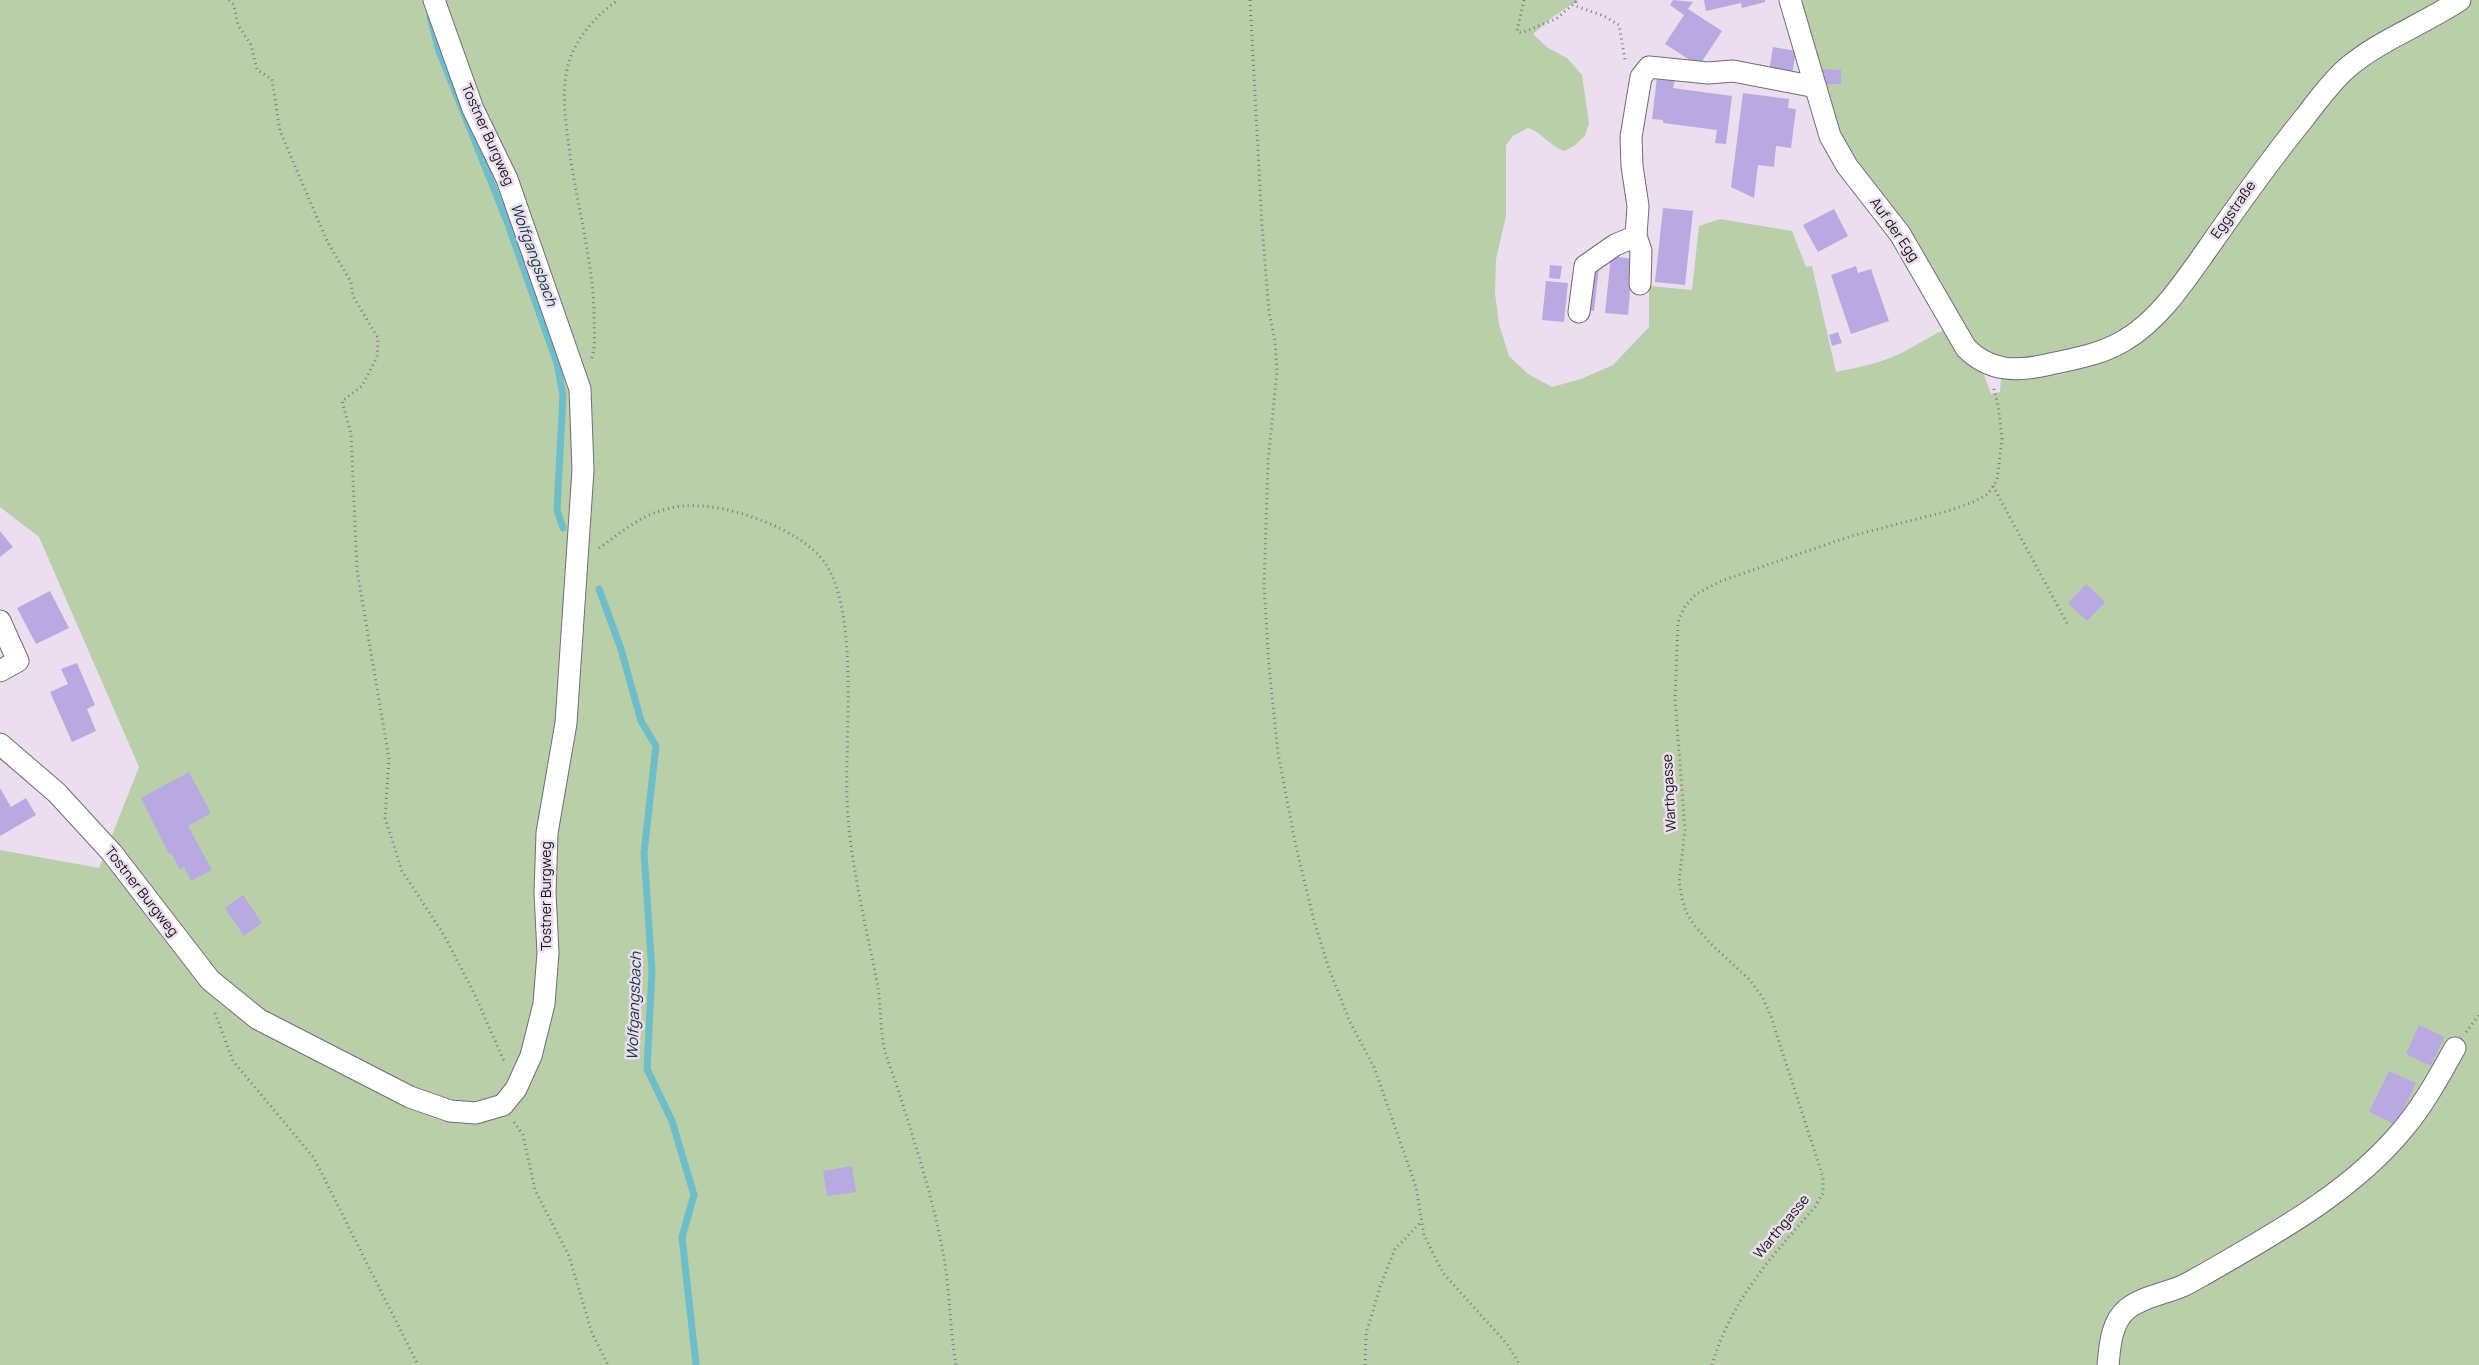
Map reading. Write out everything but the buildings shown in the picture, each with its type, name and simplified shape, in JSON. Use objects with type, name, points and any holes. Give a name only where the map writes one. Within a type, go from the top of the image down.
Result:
[{"type":"street","name":"Tostner Burgweg","points":[[0,744],[57,793],[112,853],[210,980],[258,1019],[410,1096],[450,1111],[476,1113],[510,1097],[530,1056],[544,1004],[548,953],[545,893],[547,834],[566,723],[583,470],[580,389],[507,179],[473,109],[434,0]]},
{"type":"street","name":"Auf der Egg","points":[[1790,0],[1830,136],[1839,154],[1900,234],[1966,348],[1977,359],[1987,364]]},
{"type":"street","name":"Eggstraße","points":[[1987,364],[1998,368],[2018,368],[2040,366],[2087,356],[2110,348],[2138,331],[2176,290],[2265,165],[2347,68],[2369,52],[2460,0]]},
{"type":"street","points":[[1640,284],[1641,251],[1636,236],[1638,206],[1632,166],[1631,137],[1641,77],[1646,63],[1708,73],[1733,71],[1816,87]]},
{"type":"street","points":[[1579,312],[1584,266],[1615,245],[1636,236]]},
{"type":"street","points":[[0,621],[18,661],[0,671]]},
{"type":"street","points":[[2108,1365],[2113,1332],[2118,1320],[2127,1310],[2141,1301],[2182,1286],[2226,1262],[2323,1200],[2356,1175],[2404,1129],[2429,1095],[2455,1048]]},
{"type":"path","points":[[229,0],[234,4],[238,25],[251,45],[257,70],[272,79],[280,131],[327,241],[351,282],[353,296],[378,338],[377,357],[362,386],[342,401],[351,434],[357,570],[389,759],[384,818],[402,871],[444,935],[474,993],[523,1135],[535,1190],[569,1256],[592,1333],[608,1365]]},
{"type":"path","points":[[580,389],[590,368],[595,347],[593,290],[570,160],[563,95],[568,66],[586,29],[604,9],[618,0]]},
{"type":"path","points":[[1250,0],[1262,226],[1269,312],[1275,342],[1277,371],[1268,462],[1264,585],[1268,667],[1278,753],[1295,842],[1314,921],[1350,1022],[1374,1067],[1386,1097],[1416,1187],[1424,1235],[1443,1273],[1507,1344],[1520,1365]]},
{"type":"path","points":[[1524,0],[1517,31],[1521,33],[1556,19],[1576,1]]},
{"type":"path","points":[[1576,1],[1576,6],[1604,16],[1619,25],[1625,60],[1634,56],[1646,63]]},
{"type":"path","points":[[1987,364],[1998,405],[2002,439],[1997,480],[1993,486],[2069,627]]},
{"type":"path","name":"Warthgasse","points":[[1712,1365],[1728,1324],[1745,1291],[1815,1207],[1823,1193],[1823,1177],[1771,1017],[1763,998],[1750,980],[1701,934],[1686,912],[1682,898],[1680,882],[1685,830],[1675,699],[1678,622],[1685,606],[1696,594],[1721,581],[1850,536],[1973,502],[1988,494],[1993,486]]},
{"type":"path","points":[[577,560],[635,522],[654,513],[684,506],[706,506],[778,527],[810,548],[820,558],[836,584],[846,646],[847,811],[851,860],[878,990],[885,1049],[927,1187],[944,1258],[950,1331],[956,1365]]},
{"type":"path","points":[[210,980],[212,1004],[233,1061],[314,1158],[418,1365]]},
{"type":"path","points":[[1365,1365],[1366,1334],[1380,1287],[1395,1248],[1422,1221]]},
{"type":"green space","points":[[0,0],[1578,0],[1554,16],[1533,34],[1548,48],[1567,58],[1582,75],[1589,123],[1585,136],[1574,146],[1564,151],[1528,128],[1513,136],[1506,145],[1506,216],[1496,259],[1495,293],[1499,324],[1509,356],[1528,374],[1552,387],[1581,379],[1613,365],[1649,327],[1649,286],[1692,290],[1699,226],[1720,219],[1792,231],[1806,267],[1812,266],[1836,372],[1873,364],[1890,358],[1949,328],[1984,375],[1991,394],[2000,392],[2001,379],[2007,374],[2112,353],[2225,233],[2350,76],[2469,0],[2479,0],[2479,1365],[0,1365],[0,850],[99,868],[139,767],[39,537],[0,507]]},
{"type":"green space","points":[[1796,0],[2451,0],[2398,31],[2356,48],[2341,61],[2188,268],[2123,336],[2019,362],[1981,353],[1844,150]]},
{"type":"waterway","name":"Wolfgangsbach","points":[[430,17],[439,51],[508,224],[557,363],[563,395],[557,510],[563,528]]},
{"type":"waterway","name":"Wolfgangsbach","points":[[599,589],[621,649],[641,721],[656,746],[644,853],[652,971],[647,1069],[672,1121],[694,1195],[682,1237],[696,1365]]}]
